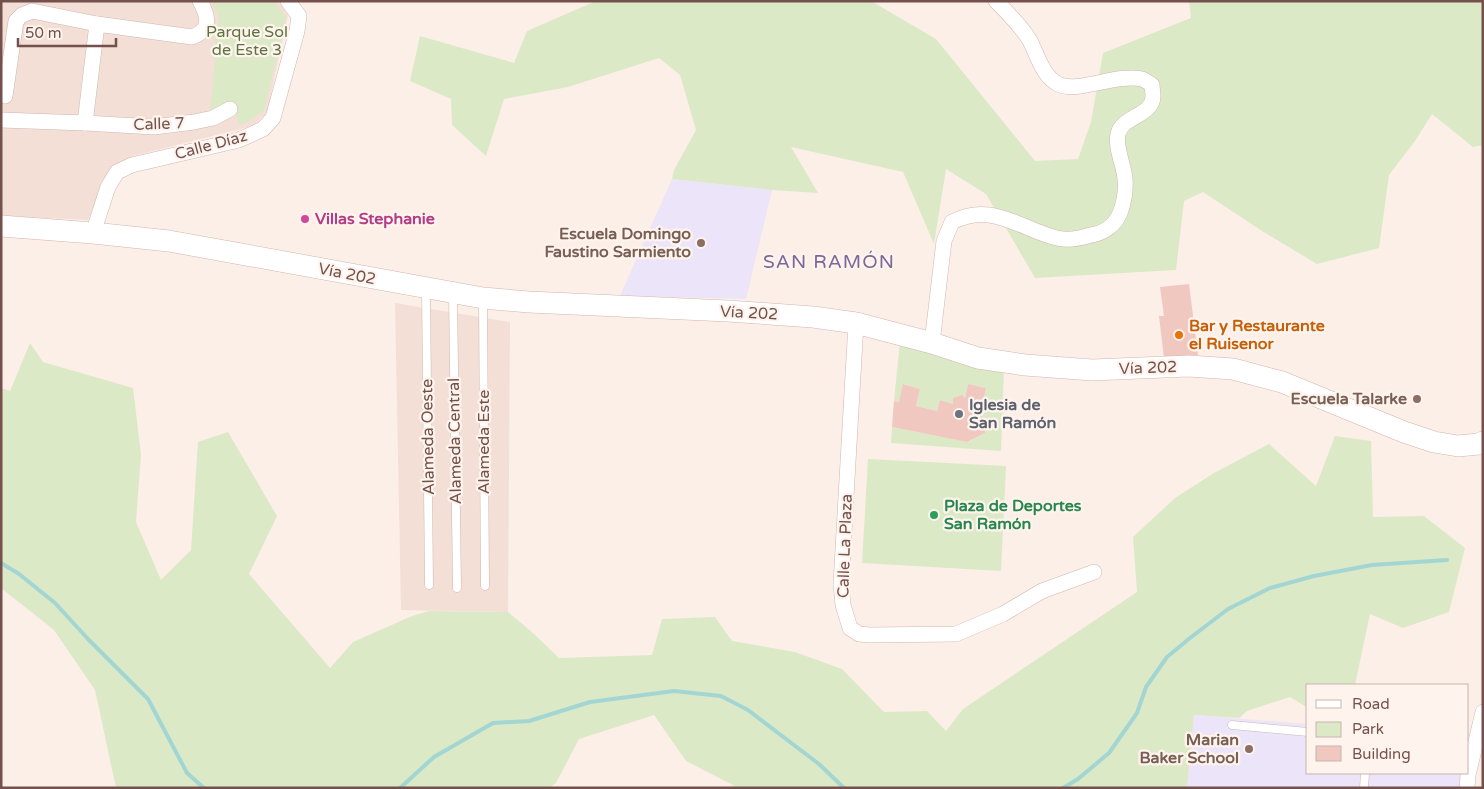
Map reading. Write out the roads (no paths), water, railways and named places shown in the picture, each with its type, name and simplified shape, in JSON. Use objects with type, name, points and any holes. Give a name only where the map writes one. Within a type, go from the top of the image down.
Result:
[{"type":"main road","name":"Vía 202","points":[[1,226],[169,241],[484,298],[803,316],[856,323],[932,343],[978,358],[1025,365],[1092,370],[1189,366],[1233,370],[1282,382],[1404,432],[1434,442],[1458,446],[1483,442]]},
{"type":"street","points":[[5,96],[16,21],[22,15],[32,11],[97,24],[192,38],[201,34],[206,28],[207,19],[200,1]]},
{"type":"street","name":"Calle Díaz","points":[[93,233],[108,187],[118,172],[132,165],[239,140],[263,130],[273,118],[297,31],[299,16],[288,1]]},
{"type":"street","points":[[932,343],[944,240],[952,222],[966,215],[989,214],[1058,239],[1076,239],[1099,234],[1106,230],[1113,225],[1120,213],[1124,198],[1126,180],[1118,147],[1118,133],[1126,122],[1150,106],[1153,98],[1152,85],[1142,79],[1126,78],[1075,87],[1059,85],[1049,78],[1029,40],[1016,21],[996,1]]},
{"type":"street","points":[[85,123],[97,24]]},
{"type":"street","name":"Calle 7","points":[[1,120],[154,127],[213,118],[230,109]]},
{"type":"street","name":"Calle La Plaza","points":[[856,323],[840,584],[843,605],[850,628],[859,634],[870,635],[956,634],[1003,614],[1042,591],[1094,572]]},
{"type":"street","points":[[1469,765],[1471,745],[1483,712]]},
{"type":"street","points":[[1467,788],[1468,774]]},
{"type":"lane","name":"Alameda Oeste","points":[[426,289],[429,585]]},
{"type":"lane","name":"Alameda Central","points":[[454,293],[457,588]]},
{"type":"lane","name":"Alameda Este","points":[[484,298],[485,586]]},
{"type":"lane","points":[[1232,725],[1306,732]]},
{"type":"lane","points":[[1364,788],[1365,774]]},
{"type":"waterway","points":[[1063,788],[1078,779],[1109,753],[1137,713],[1146,687],[1167,657],[1228,609],[1270,588],[1314,576],[1372,565],[1447,560]]},
{"type":"waterway","points":[[1,563],[19,574],[55,603],[148,699],[187,773],[204,788]]},
{"type":"waterway","points":[[400,788],[434,757],[493,723],[529,721],[590,702],[674,691],[721,696],[748,710],[819,764],[844,788]]},
{"type":"place","name":"Villas Stephanie","points":[[305,219]]},
{"type":"place","name":"Escuela Domingo Faustino Sarmiento","points":[[701,243]]},
{"type":"place","name":"Bar y Restaurante el Ruisenor","points":[[1179,335]]},
{"type":"place","name":"Escuela Talarke","points":[[1417,399]]},
{"type":"place","name":"Iglesia de San Ramón","points":[[959,414]]},
{"type":"place","name":"Plaza de Deportes San Ramón","points":[[934,515]]},
{"type":"place","name":"Marian Baker School","points":[[1249,749]]},
{"type":"district","name":"SAN RAMÓN","points":[[829,262]]},
{"type":"park label","name":"Parque Sol de Este 3","points":[[247,41]]}]
